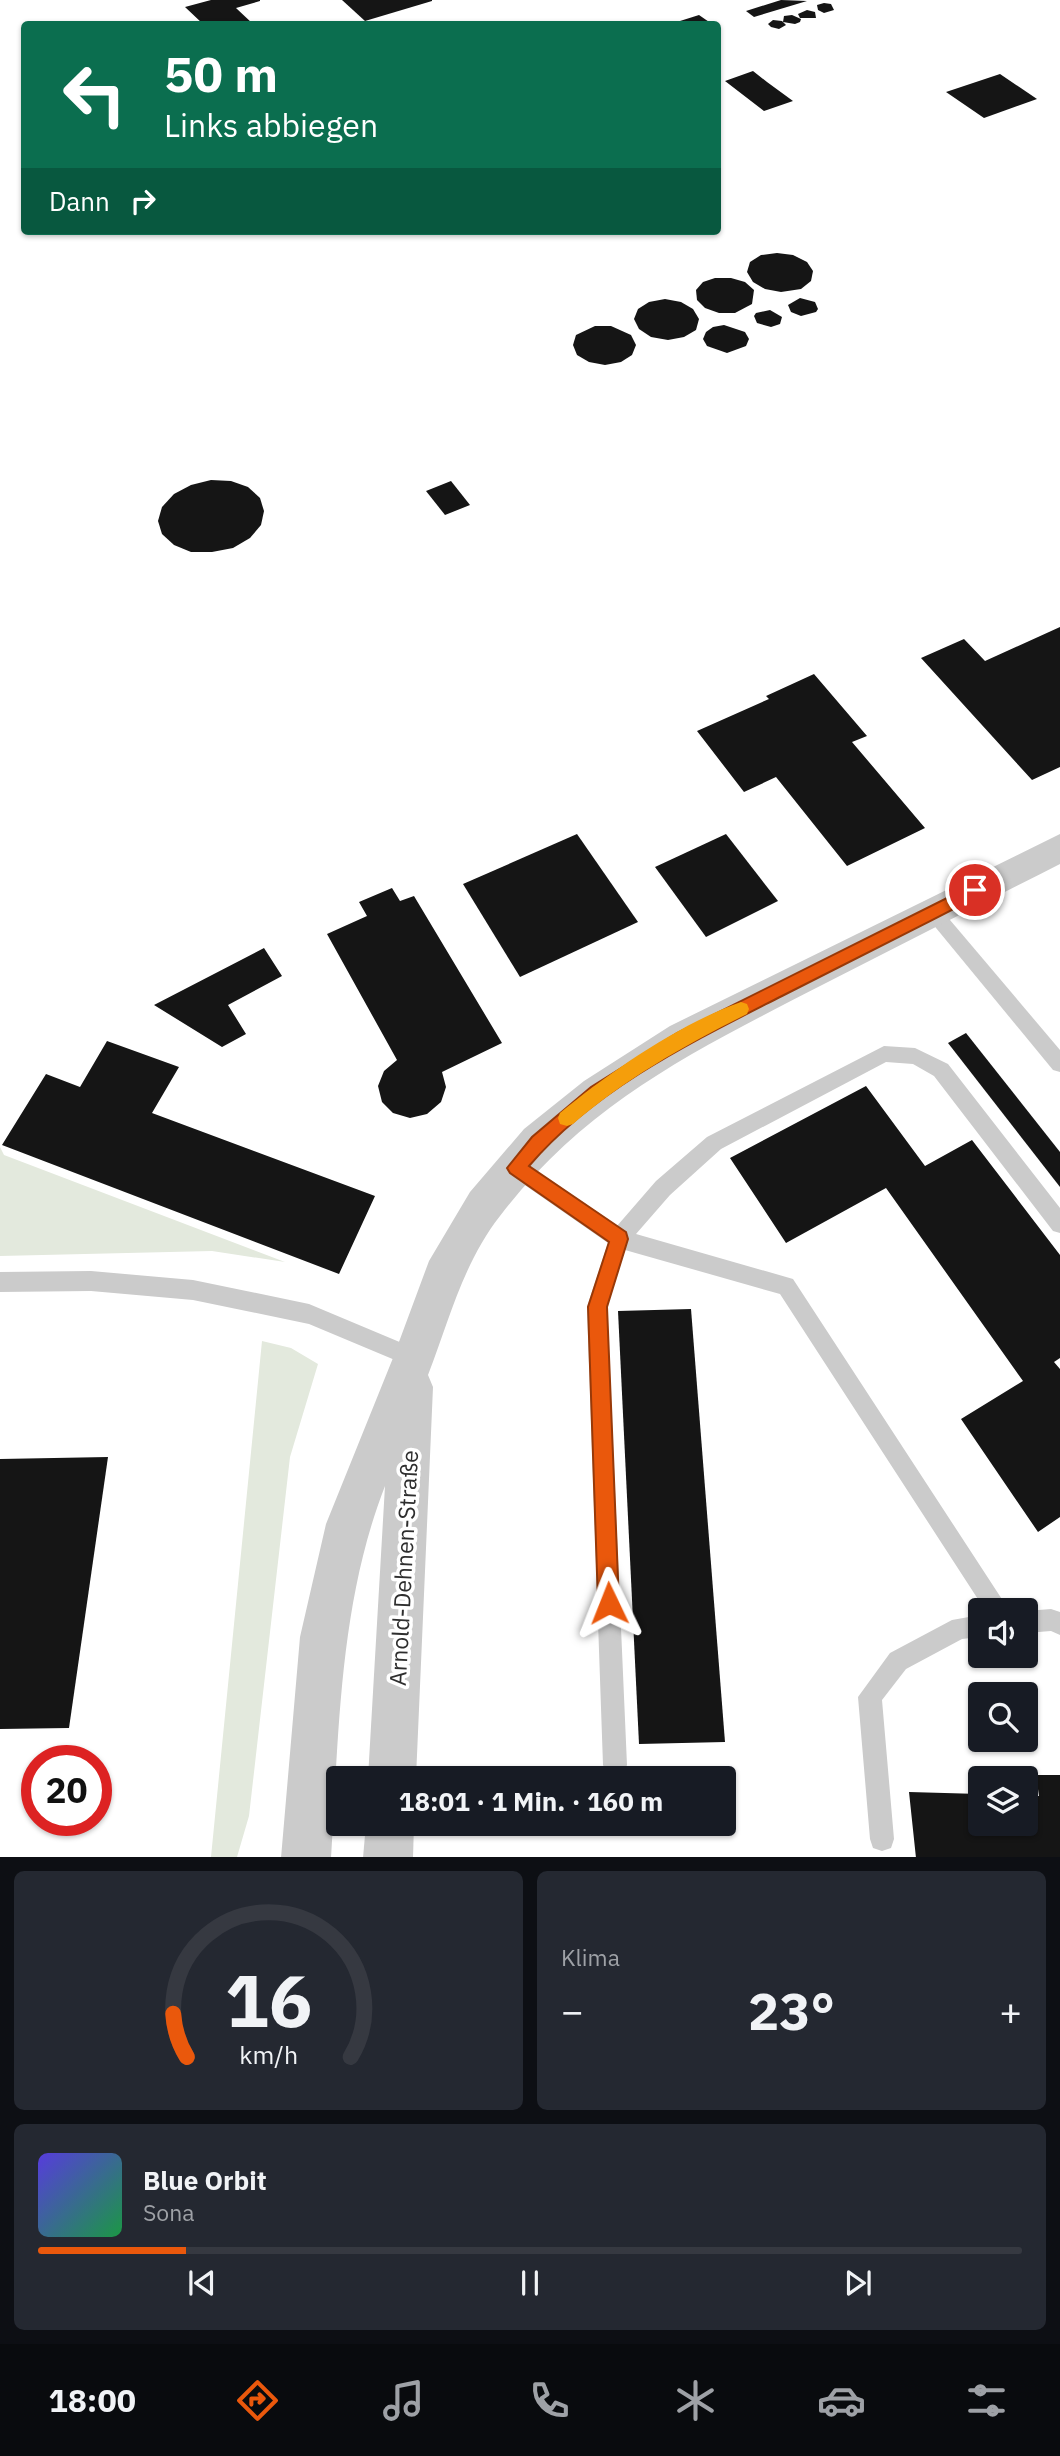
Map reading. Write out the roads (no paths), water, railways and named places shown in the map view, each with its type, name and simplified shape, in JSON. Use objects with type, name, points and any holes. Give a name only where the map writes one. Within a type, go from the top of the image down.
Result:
[{"type":"street","name":"Arnold-Dehnen-Straße","points":[[306,1857],[323,1637],[348,1524],[414,1358],[443,1275],[484,1205],[538,1142],[597,1093],[683,1038],[1060,848]]},
{"type":"street","name":"Arnold-Dehnen-Straße","points":[[393,1766],[414,1358]]},
{"type":"street","points":[[388,1857],[389,1836]]},
{"type":"lane","points":[[933,912],[1060,1064]]},
{"type":"lane","points":[[615,1765],[597,1307],[619,1239],[663,1188],[715,1143],[884,1054],[915,1056],[941,1070],[1060,1224]]},
{"type":"lane","points":[[516,1168],[619,1239],[786,1286],[990,1598]]},
{"type":"lane","points":[[0,1282],[91,1281],[193,1290],[309,1314],[414,1358]]},
{"type":"lane","points":[[1038,1621],[1051,1620],[1060,1624]]},
{"type":"lane","points":[[882,1839],[870,1697],[898,1661],[960,1628],[968,1627]]}]
